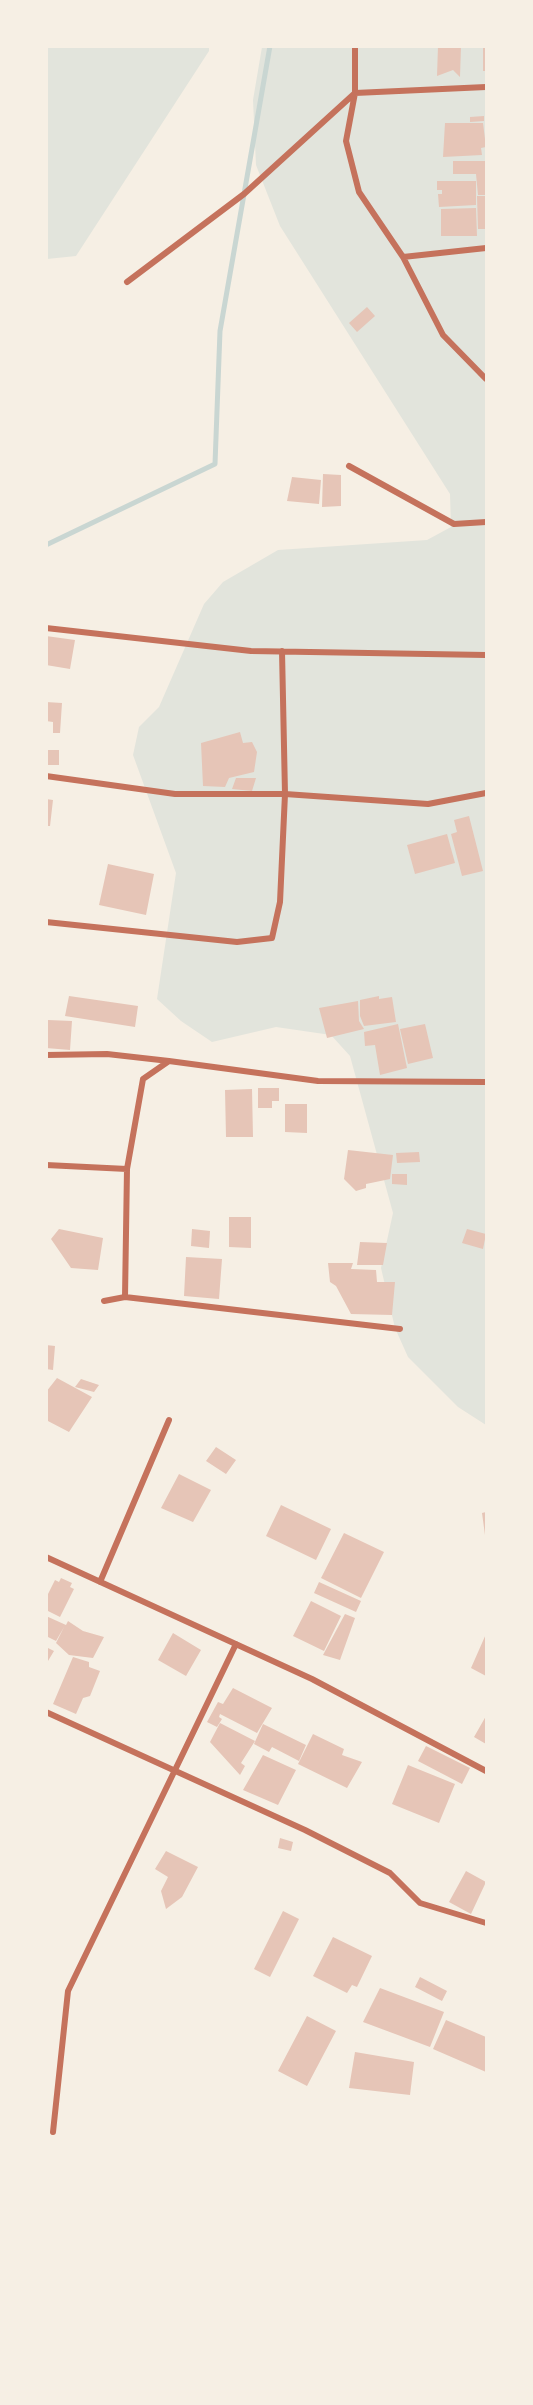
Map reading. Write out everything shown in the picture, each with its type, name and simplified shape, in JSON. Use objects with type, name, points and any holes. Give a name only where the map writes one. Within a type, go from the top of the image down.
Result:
[{"type":"street","points":[[355,46],[355,93],[346,141],[359,192],[403,257],[443,335],[486,379]]},
{"type":"street","points":[[127,282],[244,194],[355,93],[486,87]]},
{"type":"street","points":[[403,257],[486,248]]},
{"type":"street","points":[[350,466],[454,524],[486,522]]},
{"type":"street","points":[[46,628],[251,651],[486,655]]},
{"type":"street","points":[[46,922],[237,942],[272,938],[280,902],[285,794],[282,651]]},
{"type":"street","points":[[46,776],[175,794],[285,794],[428,804],[486,793]]},
{"type":"street","points":[[46,1055],[107,1054],[318,1081],[486,1082]]},
{"type":"street","points":[[125,1297],[127,1169],[143,1078],[169,1061]]},
{"type":"street","points":[[46,1165],[127,1169]]},
{"type":"street","points":[[104,1301],[125,1297],[400,1329]]},
{"type":"street","points":[[100,1582],[169,1420]]},
{"type":"street","points":[[46,1557],[312,1679],[486,1771]]},
{"type":"street","points":[[53,2132],[68,1991],[236,1644]]},
{"type":"street","points":[[46,1712],[175,1770],[390,1873],[420,1903],[486,1923]]},
{"type":"shaded area","points":[[47,47],[209,47],[209,51],[76,256],[47,259]]},
{"type":"shaded area","points":[[262,47],[486,47],[486,1425],[458,1407],[408,1357],[395,1328],[381,1268],[393,1213],[350,1056],[331,1035],[276,1027],[212,1042],[181,1021],[157,999],[176,873],[133,755],[139,727],[159,707],[204,604],[223,582],[278,550],[427,540],[451,527],[450,494],[280,226],[256,165],[253,100]]},
{"type":"building","points":[[438,46],[461,46],[460,77],[453,70],[437,76]]},
{"type":"building","points":[[483,46],[486,46],[486,71],[483,71]]},
{"type":"building","points":[[484,116],[484,121],[470,122],[470,117]]},
{"type":"building","points":[[445,123],[483,123],[486,147],[481,148],[482,155],[443,157]]},
{"type":"building","points":[[453,161],[486,161],[486,195],[478,195],[476,174],[453,174]]},
{"type":"building","points":[[437,181],[476,181],[476,205],[439,207],[438,194],[442,194],[442,190],[437,190]]},
{"type":"building","points":[[477,196],[486,196],[486,229],[478,229]]},
{"type":"building","points":[[476,208],[477,236],[441,236],[441,209]]},
{"type":"building","points":[[367,307],[375,316],[357,332],[349,323]]},
{"type":"building","points":[[323,474],[341,475],[341,506],[322,507]]},
{"type":"building","points":[[292,477],[321,480],[319,504],[287,501]]},
{"type":"building","points":[[46,636],[75,640],[70,669],[46,665]]},
{"type":"building","points":[[46,702],[62,703],[60,733],[53,733],[53,722],[46,721]]},
{"type":"building","points":[[240,732],[243,743],[252,742],[257,752],[254,772],[229,778],[225,787],[203,786],[201,743]]},
{"type":"building","points":[[46,750],[59,750],[59,765],[46,765]]},
{"type":"building","points":[[236,778],[256,778],[252,791],[232,789]]},
{"type":"building","points":[[46,799],[53,800],[50,826],[46,826]]},
{"type":"building","points":[[469,816],[483,871],[462,876],[451,834],[457,832],[454,820]]},
{"type":"building","points":[[447,834],[455,863],[415,874],[407,845]]},
{"type":"building","points":[[108,864],[154,874],[146,915],[99,905]]},
{"type":"building","points":[[69,996],[138,1006],[135,1027],[65,1016]]},
{"type":"building","points":[[379,996],[379,999],[392,997],[396,1022],[364,1026],[360,1016],[360,1000]]},
{"type":"building","points":[[358,1001],[359,1021],[364,1029],[327,1038],[319,1008]]},
{"type":"building","points":[[48,1020],[72,1021],[70,1050],[46,1048]]},
{"type":"building","points":[[398,1024],[407,1068],[380,1075],[375,1045],[365,1046],[364,1032]]},
{"type":"building","points":[[425,1024],[433,1058],[408,1064],[400,1029]]},
{"type":"building","points":[[258,1088],[279,1088],[279,1101],[272,1101],[272,1108],[258,1108]]},
{"type":"building","points":[[252,1089],[253,1137],[226,1137],[225,1090]]},
{"type":"building","points":[[285,1104],[307,1104],[307,1133],[285,1132]]},
{"type":"building","points":[[348,1150],[393,1155],[390,1179],[366,1184],[366,1188],[356,1191],[344,1179]]},
{"type":"building","points":[[419,1152],[420,1162],[397,1163],[396,1153]]},
{"type":"building","points":[[392,1174],[407,1174],[407,1185],[392,1184]]},
{"type":"building","points":[[229,1217],[251,1217],[251,1248],[229,1247]]},
{"type":"building","points":[[59,1229],[103,1238],[98,1270],[71,1268],[51,1239]]},
{"type":"building","points":[[192,1229],[210,1231],[209,1248],[191,1246]]},
{"type":"building","points":[[467,1229],[486,1234],[483,1249],[462,1243]]},
{"type":"building","points":[[360,1242],[387,1243],[383,1265],[357,1265]]},
{"type":"building","points":[[186,1257],[222,1259],[219,1299],[184,1296]]},
{"type":"building","points":[[328,1263],[353,1263],[351,1269],[376,1270],[377,1282],[395,1282],[392,1315],[351,1314],[336,1286],[330,1282]]},
{"type":"building","points":[[46,1345],[55,1346],[53,1370],[46,1369]]},
{"type":"building","points":[[57,1378],[92,1397],[69,1432],[46,1420],[46,1392]]},
{"type":"building","points":[[81,1379],[99,1385],[94,1392],[75,1387]]},
{"type":"building","points":[[216,1447],[236,1460],[226,1474],[206,1461]]},
{"type":"building","points":[[179,1474],[211,1490],[193,1522],[161,1508]]},
{"type":"building","points":[[281,1505],[331,1529],[316,1560],[266,1536]]},
{"type":"building","points":[[486,1512],[486,1535],[485,1535],[482,1513]]},
{"type":"building","points":[[344,1533],[384,1552],[361,1598],[321,1578]]},
{"type":"building","points":[[61,1578],[72,1583],[70,1587],[74,1589],[60,1617],[46,1610],[46,1598],[55,1580],[59,1582]]},
{"type":"building","points":[[319,1582],[361,1601],[356,1612],[314,1593]]},
{"type":"building","points":[[311,1601],[341,1616],[324,1651],[293,1636]]},
{"type":"building","points":[[345,1614],[355,1618],[340,1660],[323,1655]]},
{"type":"building","points":[[46,1616],[66,1625],[68,1621],[83,1631],[104,1637],[93,1658],[69,1655],[56,1643],[64,1627],[56,1641],[46,1636]]},
{"type":"building","points":[[173,1633],[201,1650],[186,1676],[158,1660]]},
{"type":"building","points":[[486,1634],[486,1676],[471,1668]]},
{"type":"building","points":[[46,1647],[54,1651],[48,1661],[46,1660]]},
{"type":"building","points":[[73,1657],[89,1662],[89,1667],[100,1671],[90,1696],[83,1698],[76,1714],[53,1704]]},
{"type":"building","points":[[233,1688],[272,1708],[257,1733],[220,1714],[219,1717],[222,1719],[217,1727],[207,1722],[218,1702],[223,1704]]},
{"type":"building","points":[[486,1716],[486,1744],[474,1737]]},
{"type":"building","points":[[220,1723],[255,1741],[241,1763],[245,1766],[240,1775],[210,1742]]},
{"type":"building","points":[[263,1724],[306,1745],[299,1761],[272,1747],[269,1752],[254,1744]]},
{"type":"building","points":[[313,1734],[344,1749],[342,1755],[362,1762],[347,1788],[298,1764]]},
{"type":"building","points":[[426,1746],[470,1768],[462,1784],[418,1761]]},
{"type":"building","points":[[263,1755],[296,1770],[278,1805],[243,1790]]},
{"type":"building","points":[[408,1765],[455,1784],[439,1823],[392,1804]]},
{"type":"building","points":[[280,1838],[293,1842],[291,1851],[278,1848]]},
{"type":"building","points":[[166,1851],[198,1867],[182,1897],[166,1909],[161,1891],[168,1877],[155,1869]]},
{"type":"building","points":[[466,1871],[486,1882],[471,1914],[449,1902]]},
{"type":"building","points":[[283,1911],[299,1919],[270,1977],[254,1969]]},
{"type":"building","points":[[333,1937],[372,1956],[357,1987],[352,1985],[347,1993],[313,1976]]},
{"type":"building","points":[[420,1977],[447,1991],[442,2001],[415,1987]]},
{"type":"building","points":[[380,1988],[444,2012],[430,2047],[363,2022]]},
{"type":"building","points":[[307,2016],[336,2031],[307,2086],[278,2071]]},
{"type":"building","points":[[446,2020],[486,2037],[486,2072],[433,2049]]},
{"type":"building","points":[[355,2052],[414,2062],[410,2095],[349,2088]]},
{"type":"waterway","points":[[46,545],[215,464],[220,331],[270,46]]}]
